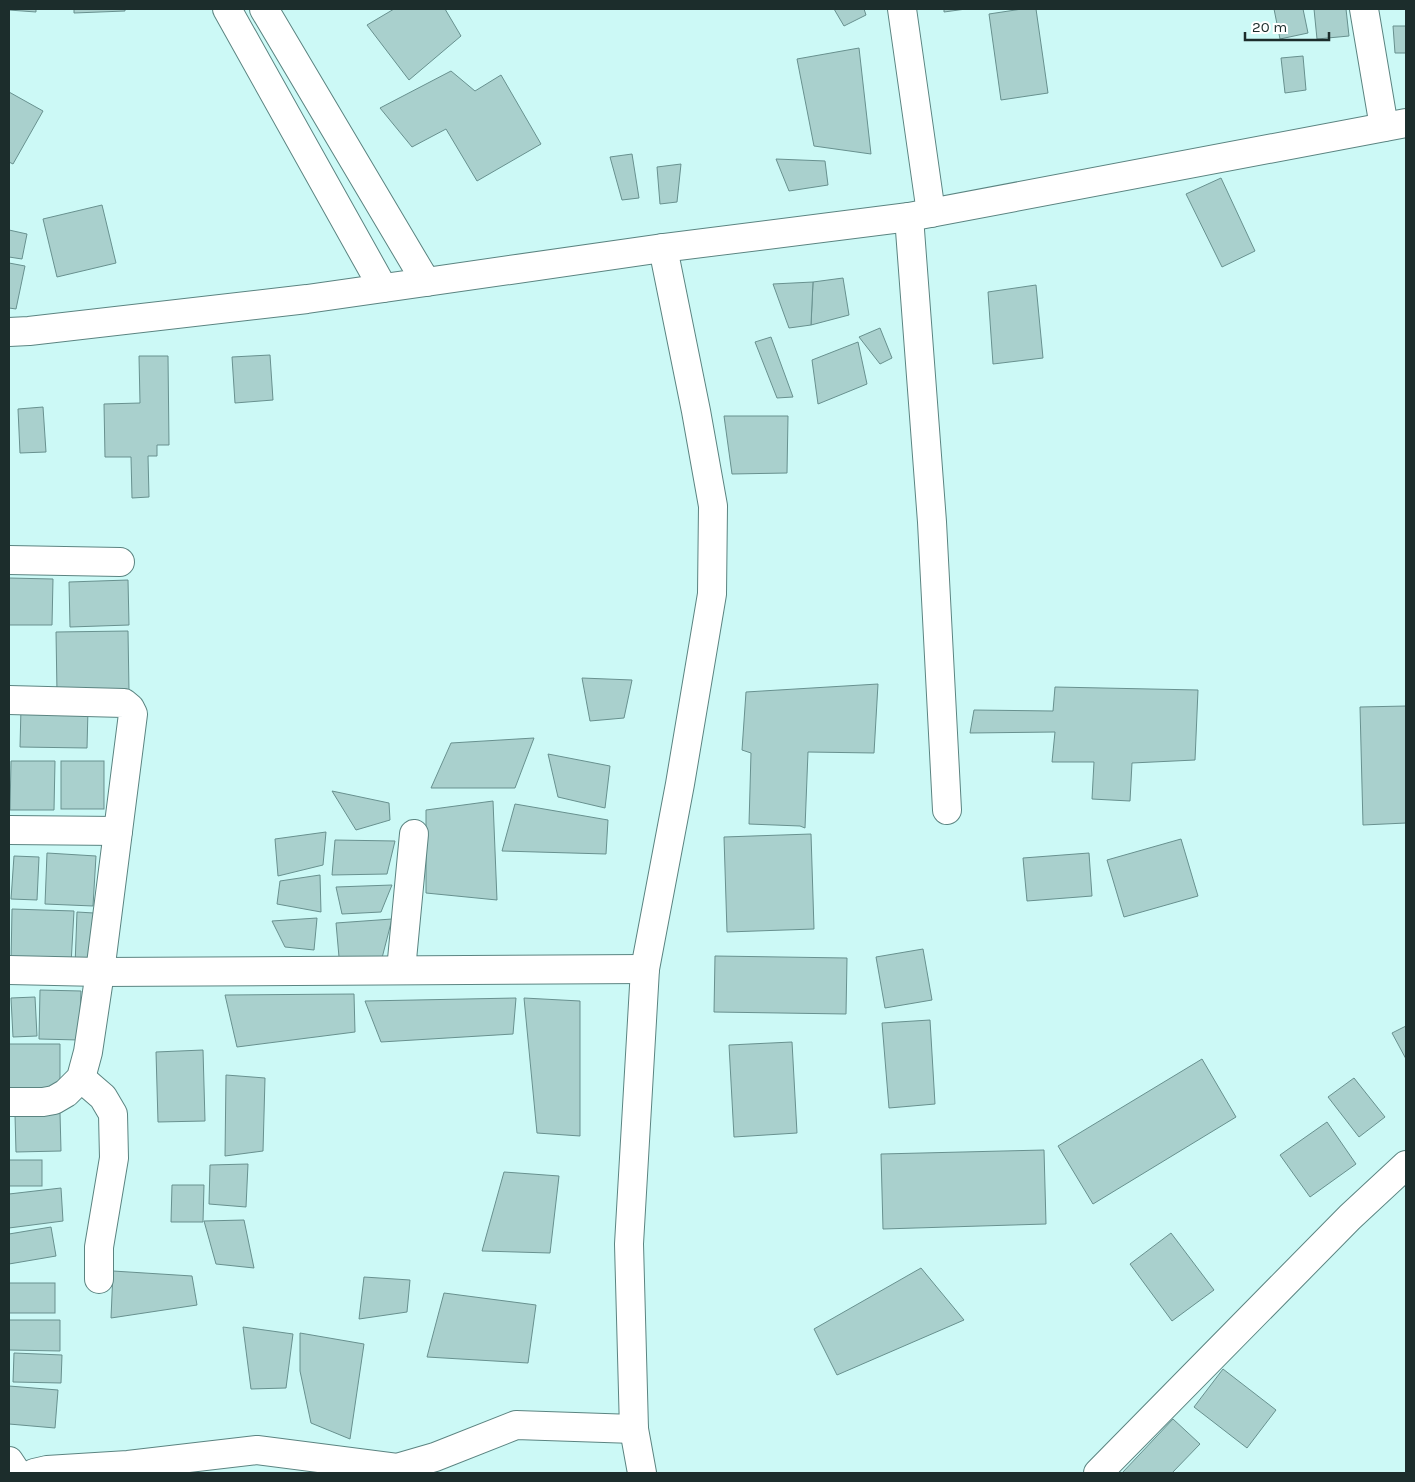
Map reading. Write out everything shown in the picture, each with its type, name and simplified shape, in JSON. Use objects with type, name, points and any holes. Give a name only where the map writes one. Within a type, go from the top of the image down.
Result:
[{"type":"street","points":[[227,9],[383,288]]},
{"type":"street","points":[[264,9],[426,282]]},
{"type":"street","points":[[902,9],[921,215],[932,522],[947,810]]},
{"type":"street","points":[[9,332],[29,332],[383,288],[663,248],[921,215],[1395,125],[1364,9]]},
{"type":"street","points":[[642,1473],[634,1429],[629,1244],[645,969],[680,784],[712,594],[713,506],[696,410],[663,248]]},
{"type":"street","points":[[9,560],[120,562]]},
{"type":"street","points":[[9,700],[124,703],[133,714],[100,972],[88,1052],[81,1078],[66,1093],[54,1100],[43,1102],[9,1102]]},
{"type":"street","points":[[9,830],[118,831]]},
{"type":"street","points":[[401,970],[414,834]]},
{"type":"street","points":[[9,970],[100,972],[645,969]]},
{"type":"street","points":[[81,1078],[103,1097],[113,1114],[114,1158],[99,1247],[99,1279]]},
{"type":"street","points":[[1098,1473],[1350,1217],[1406,1165]]},
{"type":"street","points":[[34,1473],[48,1470],[128,1465],[257,1450],[397,1468],[435,1456],[516,1425],[634,1429]]},
{"type":"street","points":[[9,1461],[17,1473]]},
{"type":"building","points":[[36,9],[36,12],[9,10]]},
{"type":"building","points":[[74,9],[125,9],[125,11],[74,13]]},
{"type":"building","points":[[394,9],[445,9],[461,36],[409,80],[367,25]]},
{"type":"building","points":[[834,9],[864,9],[866,15],[844,26]]},
{"type":"building","points":[[944,9],[966,9],[944,12]]},
{"type":"building","points":[[1036,9],[1048,93],[1001,100],[989,14]]},
{"type":"building","points":[[1274,9],[1303,9],[1308,33],[1280,39]]},
{"type":"building","points":[[1314,9],[1346,9],[1349,36],[1317,39]]},
{"type":"building","points":[[1393,26],[1406,26],[1406,53],[1395,53]]},
{"type":"building","points":[[859,48],[871,154],[814,146],[797,59]]},
{"type":"building","points":[[1303,56],[1306,90],[1285,93],[1281,58]]},
{"type":"building","points":[[451,71],[475,91],[501,75],[541,144],[477,181],[446,129],[412,147],[380,108]]},
{"type":"building","points":[[9,92],[43,111],[13,164],[9,162]]},
{"type":"building","points":[[632,154],[639,198],[622,200],[610,157]]},
{"type":"building","points":[[776,159],[825,161],[828,185],[789,191]]},
{"type":"building","points":[[681,164],[677,202],[660,204],[657,167]]},
{"type":"building","points":[[1221,178],[1255,251],[1222,267],[1186,194]]},
{"type":"building","points":[[102,205],[116,263],[57,277],[43,219]]},
{"type":"building","points":[[9,230],[27,234],[22,259],[9,257]]},
{"type":"building","points":[[9,263],[25,266],[16,309],[9,308]]},
{"type":"building","points":[[843,278],[849,315],[811,325],[813,282]]},
{"type":"building","points":[[813,282],[811,325],[789,328],[773,284]]},
{"type":"building","points":[[1036,285],[1043,358],[993,364],[988,292]]},
{"type":"building","points":[[880,328],[892,358],[880,364],[859,337]]},
{"type":"building","points":[[771,337],[793,397],[777,398],[755,342]]},
{"type":"building","points":[[858,342],[867,384],[818,404],[812,360]]},
{"type":"building","points":[[270,355],[273,400],[235,403],[232,357]]},
{"type":"building","points":[[139,356],[168,356],[169,445],[157,445],[157,456],[148,456],[149,497],[132,498],[131,457],[105,457],[104,404],[140,403]]},
{"type":"building","points":[[43,407],[46,452],[20,453],[18,409]]},
{"type":"building","points":[[724,416],[788,416],[787,473],[732,474]]},
{"type":"building","points":[[9,578],[53,579],[52,625],[9,625]]},
{"type":"building","points":[[128,580],[129,625],[70,627],[69,582]]},
{"type":"building","points":[[128,631],[129,691],[57,693],[56,632]]},
{"type":"building","points":[[582,678],[632,680],[624,718],[590,721]]},
{"type":"building","points":[[878,684],[874,753],[808,752],[805,828],[800,826],[749,824],[751,753],[742,750],[746,692]]},
{"type":"building","points":[[1055,687],[1198,690],[1195,760],[1132,763],[1130,801],[1092,799],[1094,762],[1052,762],[1055,732],[970,733],[974,710],[1053,711]]},
{"type":"building","points":[[1406,706],[1406,823],[1363,825],[1360,707]]},
{"type":"building","points":[[21,708],[88,709],[87,748],[20,747]]},
{"type":"building","points":[[534,738],[515,788],[431,788],[451,743]]},
{"type":"building","points":[[548,754],[610,766],[605,808],[558,797]]},
{"type":"building","points":[[11,761],[55,761],[54,810],[10,810]]},
{"type":"building","points":[[61,761],[104,761],[104,809],[61,809]]},
{"type":"building","points":[[332,791],[389,803],[390,820],[356,830]]},
{"type":"building","points":[[493,801],[497,900],[426,893],[426,810]]},
{"type":"building","points":[[515,804],[608,820],[606,854],[502,851]]},
{"type":"building","points":[[326,832],[323,865],[278,876],[275,839]]},
{"type":"building","points":[[811,834],[814,929],[727,932],[724,837]]},
{"type":"building","points":[[1181,839],[1198,896],[1124,917],[1107,860]]},
{"type":"building","points":[[335,840],[395,841],[387,874],[332,875]]},
{"type":"building","points":[[47,853],[96,856],[93,906],[45,904]]},
{"type":"building","points":[[1089,853],[1092,896],[1027,901],[1023,858]]},
{"type":"building","points":[[14,856],[39,857],[37,900],[11,899]]},
{"type":"building","points":[[320,875],[321,912],[277,904],[280,881]]},
{"type":"building","points":[[392,885],[381,912],[342,914],[336,887]]},
{"type":"building","points":[[12,909],[74,911],[71,964],[11,962]]},
{"type":"building","points":[[77,912],[94,913],[91,966],[75,966]]},
{"type":"building","points":[[317,918],[314,950],[285,947],[272,921]]},
{"type":"building","points":[[392,919],[382,958],[339,957],[336,923]]},
{"type":"building","points":[[923,949],[932,1000],[885,1008],[876,957]]},
{"type":"building","points":[[715,956],[847,958],[846,1014],[714,1012]]},
{"type":"building","points":[[40,990],[81,991],[79,1040],[39,1039]]},
{"type":"building","points":[[354,994],[355,1032],[237,1047],[225,995]]},
{"type":"building","points":[[35,997],[37,1036],[13,1037],[11,998]]},
{"type":"building","points":[[516,998],[513,1034],[381,1042],[365,1001]]},
{"type":"building","points":[[524,998],[580,1001],[580,1136],[537,1133]]},
{"type":"building","points":[[930,1020],[935,1104],[889,1108],[882,1023]]},
{"type":"building","points":[[1406,1026],[1406,1059],[1392,1033]]},
{"type":"building","points":[[792,1042],[797,1133],[734,1137],[729,1045]]},
{"type":"building","points":[[9,1044],[60,1044],[60,1092],[9,1093]]},
{"type":"building","points":[[203,1050],[205,1121],[158,1122],[156,1052]]},
{"type":"building","points":[[1202,1059],[1236,1117],[1093,1204],[1058,1146]]},
{"type":"building","points":[[226,1075],[265,1078],[263,1151],[225,1156]]},
{"type":"building","points":[[1354,1078],[1385,1117],[1359,1137],[1328,1097]]},
{"type":"building","points":[[60,1113],[61,1151],[16,1152],[15,1115]]},
{"type":"building","points":[[1327,1122],[1356,1164],[1310,1197],[1280,1155]]},
{"type":"building","points":[[1044,1150],[1046,1224],[883,1229],[881,1154]]},
{"type":"building","points":[[9,1160],[42,1160],[42,1186],[9,1186]]},
{"type":"building","points":[[248,1164],[246,1207],[209,1204],[210,1165]]},
{"type":"building","points":[[504,1172],[559,1176],[550,1253],[482,1251]]},
{"type":"building","points":[[172,1185],[204,1185],[203,1222],[171,1222]]},
{"type":"building","points":[[61,1188],[63,1221],[9,1228],[9,1194]]},
{"type":"building","points":[[244,1220],[254,1268],[216,1264],[204,1221]]},
{"type":"building","points":[[51,1227],[56,1256],[9,1264],[9,1234]]},
{"type":"building","points":[[1171,1233],[1214,1290],[1172,1321],[1130,1264]]},
{"type":"building","points":[[921,1268],[964,1320],[837,1375],[814,1329]]},
{"type":"building","points":[[113,1271],[192,1276],[197,1305],[111,1318]]},
{"type":"building","points":[[364,1277],[410,1280],[407,1312],[359,1319]]},
{"type":"building","points":[[9,1283],[55,1283],[55,1313],[9,1313]]},
{"type":"building","points":[[444,1293],[536,1305],[528,1363],[427,1357]]},
{"type":"building","points":[[9,1320],[60,1320],[60,1351],[9,1350]]},
{"type":"building","points":[[243,1327],[293,1334],[286,1388],[251,1389]]},
{"type":"building","points":[[300,1333],[364,1344],[350,1439],[311,1423],[300,1371]]},
{"type":"building","points":[[14,1353],[62,1355],[61,1383],[13,1382]]},
{"type":"building","points":[[1223,1369],[1276,1410],[1247,1448],[1194,1407]]},
{"type":"building","points":[[9,1386],[58,1390],[55,1428],[9,1424]]},
{"type":"building","points":[[1173,1419],[1200,1444],[1172,1473],[1122,1473]]}]
